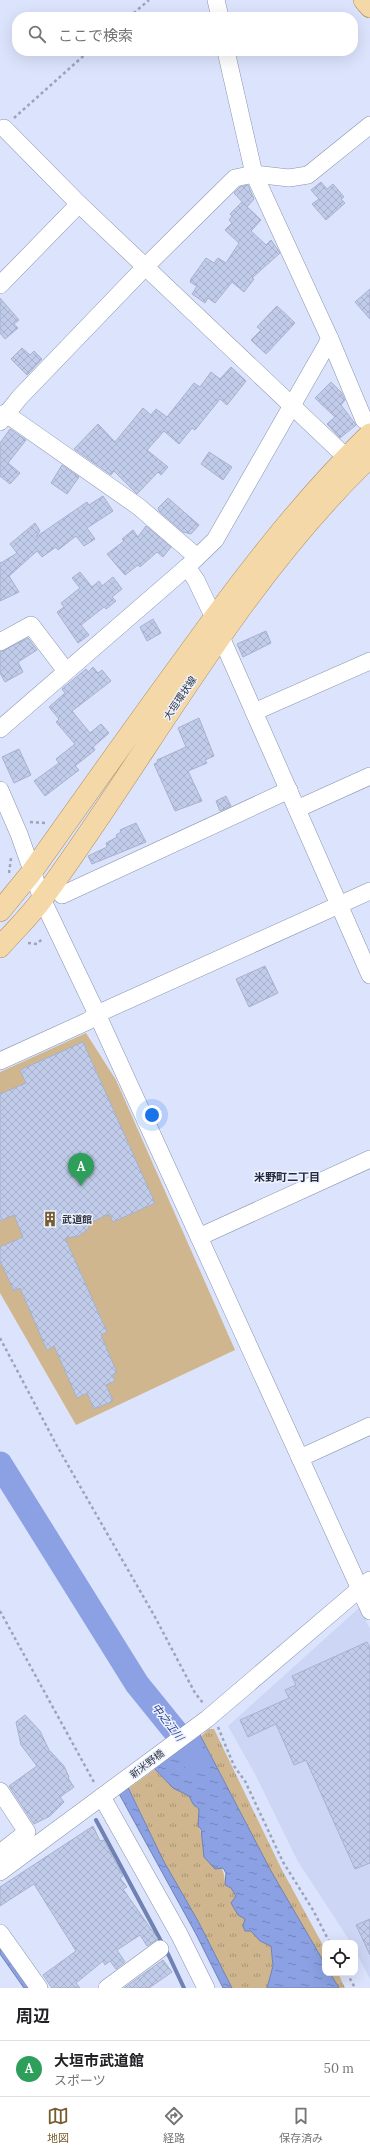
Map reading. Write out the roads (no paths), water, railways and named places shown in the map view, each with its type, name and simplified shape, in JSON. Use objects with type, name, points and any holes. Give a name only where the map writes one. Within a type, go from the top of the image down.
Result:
[{"type":"main road","points":[[364,0],[370,7]]},
{"type":"main road","name":"大垣環状線","points":[[0,947],[42,899],[283,527],[346,457],[367,427]]},
{"type":"main road","name":"大垣環状線","points":[[0,911],[32,873],[217,627],[295,536],[370,457]]},
{"type":"street","points":[[216,0],[219,12]]},
{"type":"street","points":[[227,56],[260,175],[367,427]]},
{"type":"street","points":[[370,124],[316,170],[308,175],[289,178],[260,175],[235,178],[146,266],[2,418],[139,507],[192,562],[196,580],[370,975]]},
{"type":"street","points":[[4,128],[80,204],[346,457]]},
{"type":"street","points":[[0,285],[80,204]]},
{"type":"street","points":[[0,729],[192,562],[215,540],[330,339]]},
{"type":"street","points":[[0,642],[31,625],[66,671]]},
{"type":"street","points":[[254,712],[370,661]]},
{"type":"street","points":[[297,809],[370,776]]},
{"type":"street","points":[[0,790],[19,834],[42,899],[97,1014],[300,1458],[365,1584],[370,1611]]},
{"type":"street","points":[[62,895],[289,790]]},
{"type":"street","points":[[0,1061],[88,1021],[97,1014],[338,904],[370,891]]},
{"type":"street","points":[[199,1236],[370,1159]]},
{"type":"street","points":[[300,1458],[370,1426]]},
{"type":"street","name":"新米野橋","points":[[0,1872],[210,1717],[365,1584]]},
{"type":"street","points":[[0,1791],[27,1832],[0,1853]]},
{"type":"street","points":[[104,1796],[179,1934],[206,1988]]},
{"type":"street","points":[[0,1933],[39,1988]]},
{"type":"street","points":[[106,1988],[160,1949]]},
{"type":"water","points":[[198,1731],[271,1871],[322,1959],[322,1976],[332,1976],[339,1988],[267,1988],[273,1966],[271,1946],[260,1941],[251,1931],[245,1931],[243,1926],[245,1919],[238,1915],[231,1903],[236,1896],[231,1888],[225,1885],[226,1873],[223,1868],[215,1869],[204,1857],[201,1829],[198,1826],[199,1809],[193,1804],[189,1796],[173,1788],[152,1766]]},
{"type":"water","points":[[126,1783],[163,1860],[198,1921],[232,1988],[223,1988],[196,1934],[117,1790]]},
{"type":"water","points":[[0,1944],[32,1988],[24,1988],[0,1954]]},
{"type":"waterway","name":"中之江川","points":[[0,1464],[137,1684],[188,1747],[195,1760]]},
{"type":"waterway","points":[[96,1820],[169,1956],[184,1988]]},
{"type":"place","name":"大垣市武道館","points":[[81,1186]]},
{"type":"place","name":"武道館","points":[[50,1219]]},
{"type":"district","name":"米野町二丁目","points":[[287,1177]]}]
